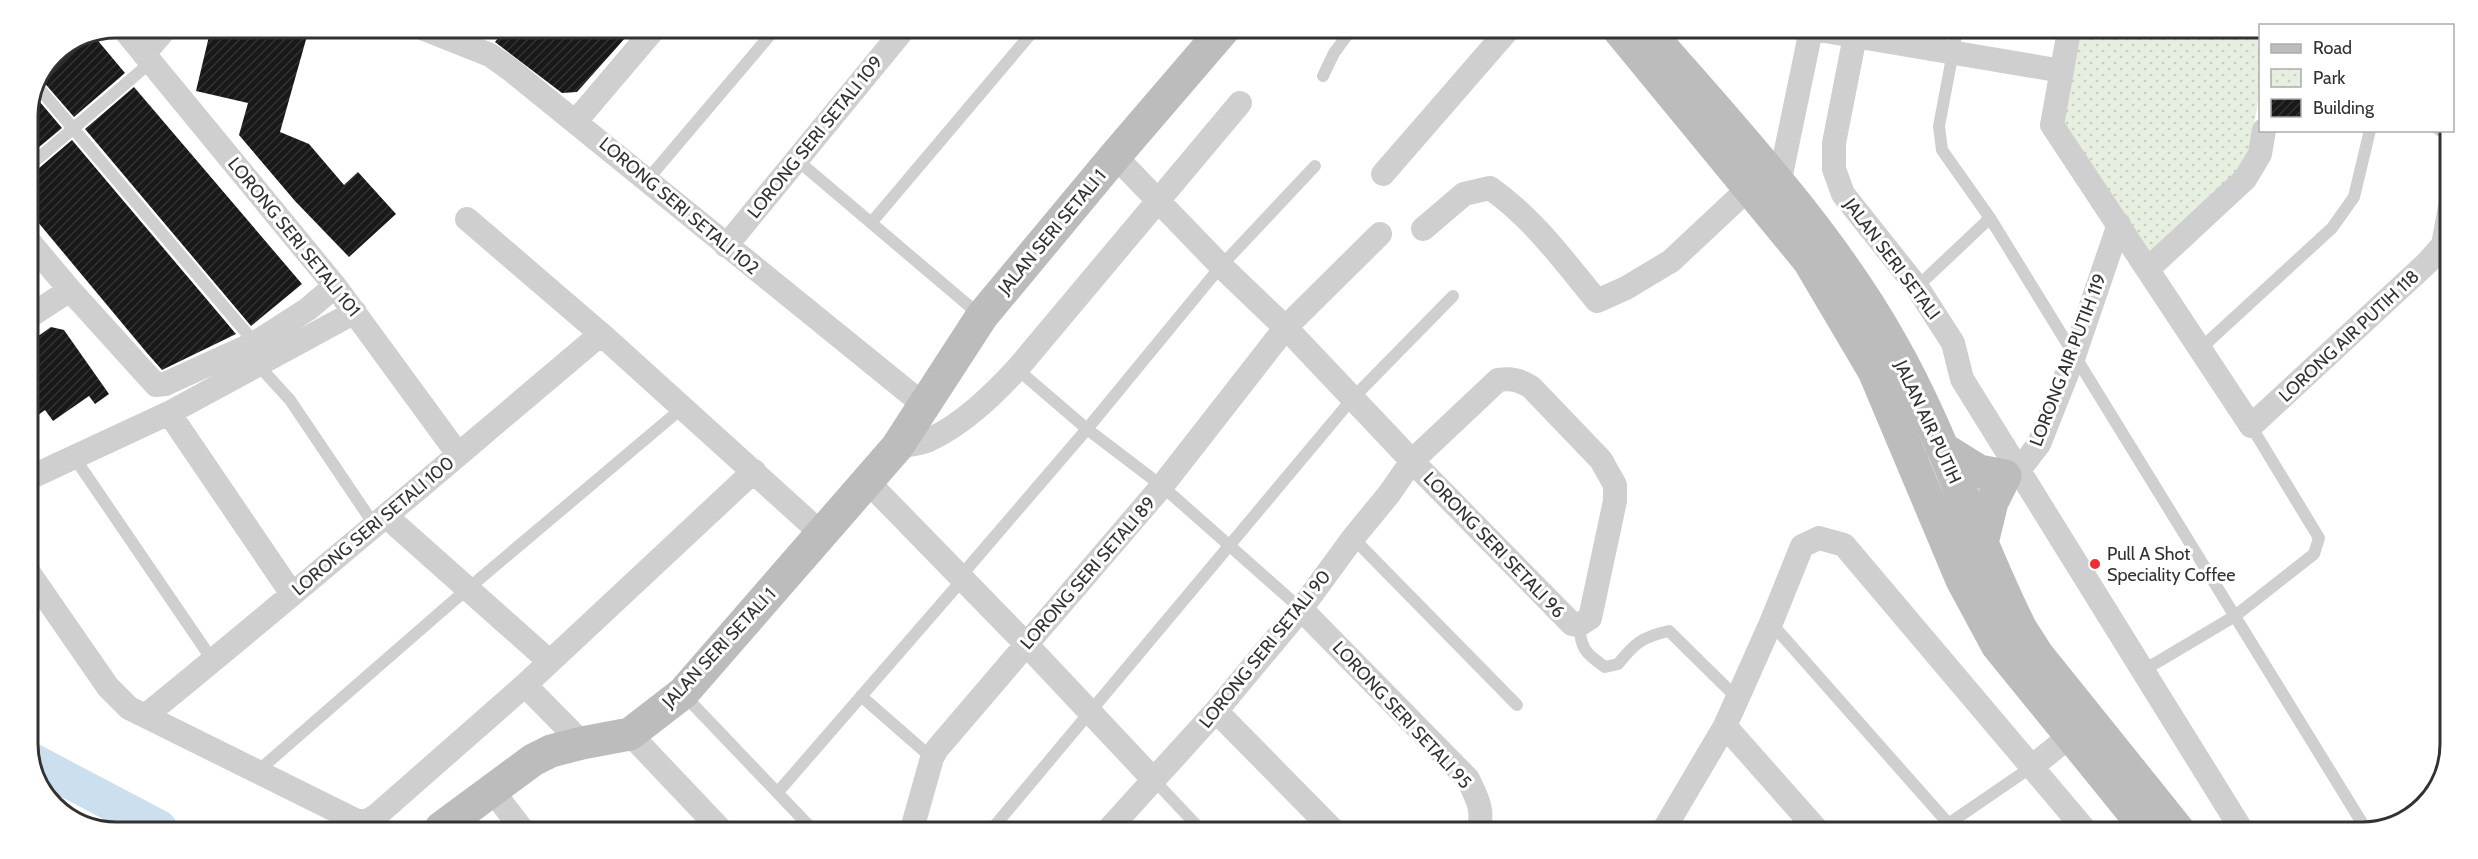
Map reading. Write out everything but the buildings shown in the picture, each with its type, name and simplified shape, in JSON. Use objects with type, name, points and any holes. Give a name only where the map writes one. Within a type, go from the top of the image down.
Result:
[{"type":"street","name":"LORONG SERI SETALI 101","points":[[131,38],[335,286],[458,454]]},
{"type":"street","points":[[148,58],[160,38]]},
{"type":"street","name":"LORONG SERI SETALI 102","points":[[447,38],[490,55],[576,121],[726,246],[924,405]]},
{"type":"street","points":[[576,121],[647,38]]},
{"type":"street","name":"LORONG SERI SETALI 109","points":[[726,246],[897,38]]},
{"type":"street","name":"JALAN SERI SETALI 1","points":[[449,822],[532,760],[582,743],[630,734],[682,693],[897,447],[982,316],[1216,38]]},
{"type":"street","points":[[1383,174],[1501,38]]},
{"type":"street","name":"JALAN AIR PUTIH","points":[[1626,38],[1765,185],[1863,297],[1917,391],[2016,619],[2037,654],[2172,822]]},
{"type":"street","name":"JALAN AIR PUTIH","points":[[1653,38],[1765,185],[1846,321],[1874,371],[1962,580],[1997,645],[2141,822]]},
{"type":"street","points":[[1423,229],[1464,194],[1490,188],[1512,204],[1544,237],[1597,301],[1626,288],[1671,261],[1765,185],[1809,38]]},
{"type":"street","name":"JALAN SERI SETALI","points":[[1854,38],[1834,143],[1834,169],[1844,194],[1917,287],[1953,343],[1962,379],[2012,473],[2144,670],[2237,822]]},
{"type":"street","points":[[1905,38],[1955,42],[2062,71]]},
{"type":"street","points":[[2068,38],[2052,125],[2251,426]]},
{"type":"street","points":[[897,447],[926,441],[949,429],[994,393],[1017,369],[1240,103]]},
{"type":"street","points":[[2148,269],[2245,179],[2260,154],[2264,132]]},
{"type":"street","name":"LORONG SERI SETALI 96","points":[[1115,156],[1221,266],[1286,327],[1352,399],[1566,619],[1579,625]]},
{"type":"street","points":[[467,219],[601,334],[681,409],[822,534]]},
{"type":"street","name":"LORONG AIR PUTIH 119","points":[[1931,506],[2012,473],[2039,444],[2074,356],[2119,224]]},
{"type":"street","name":"LORONG SERI SETALI 89","points":[[914,822],[932,758],[937,749],[1162,486],[1286,327],[1380,234]]},
{"type":"street","points":[[38,252],[156,385],[257,354],[355,312]]},
{"type":"street","name":"LORONG AIR PUTIH 118","points":[[2251,426],[2440,252]]},
{"type":"street","points":[[38,474],[169,413],[257,354],[335,286]]},
{"type":"street","points":[[38,311],[70,290]]},
{"type":"street","name":"LORONG SERI SETALI 100","points":[[145,716],[381,521],[601,334]]},
{"type":"street","name":"LORONG SERI SETALI 90","points":[[1116,822],[1216,711],[1301,609],[1412,461],[1498,380],[1509,378],[1531,387],[1601,460],[1613,479],[1615,501],[1590,618],[1579,625]]},
{"type":"street","points":[[169,413],[292,594]]},
{"type":"street","points":[[1942,448],[1979,471],[2012,473]]},
{"type":"street","points":[[38,586],[108,687],[129,708],[357,821],[367,821],[525,685],[753,471]]},
{"type":"street","points":[[1982,543],[1992,502],[2012,473]]},
{"type":"street","points":[[868,482],[1026,644],[1153,779]]},
{"type":"street","points":[[381,521],[467,590],[549,661]]},
{"type":"street","points":[[1671,822],[1738,699],[1802,546],[1819,538],[1844,545],[2079,822]]},
{"type":"street","name":"LORONG SERI SETALI 95","points":[[1301,609],[1468,779],[1478,798],[1481,811],[1479,822]]},
{"type":"street","points":[[525,685],[582,743]]},
{"type":"street","points":[[1216,711],[1325,822]]},
{"type":"street","points":[[1725,726],[1810,822]]},
{"type":"street","points":[[630,734],[713,822]]},
{"type":"street","points":[[2033,766],[2070,736]]},
{"type":"street","points":[[492,790],[517,822]]},
{"type":"lane","points":[[648,179],[768,38]]},
{"type":"lane","points":[[871,223],[1027,38]]},
{"type":"lane","points":[[1323,76],[1334,53],[1345,38]]},
{"type":"lane","points":[[1955,42],[1939,126],[1942,150],[1990,218],[2361,822]]},
{"type":"lane","points":[[38,159],[148,58]]},
{"type":"lane","points":[[42,91],[257,354],[381,521]]},
{"type":"lane","points":[[2199,350],[2332,228],[2354,196],[2370,132]]},
{"type":"lane","points":[[797,160],[982,316]]},
{"type":"lane","points":[[778,792],[962,578],[1221,266],[1315,166]]},
{"type":"lane","points":[[1917,287],[1990,218]]},
{"type":"lane","points":[[998,822],[1352,399],[1453,296]]},
{"type":"lane","points":[[1017,369],[1087,429],[1162,486],[1301,609]]},
{"type":"lane","points":[[258,771],[681,409]]},
{"type":"lane","points":[[2144,670],[2235,616],[2314,554],[2319,538],[2251,426]]},
{"type":"lane","points":[[74,457],[213,661]]},
{"type":"lane","points":[[1353,538],[1517,705]]},
{"type":"lane","points":[[1771,623],[1948,822]]},
{"type":"lane","points":[[1579,625],[1584,650],[1605,667],[1618,664],[1634,644],[1649,636],[1670,632],[1738,699]]},
{"type":"lane","points":[[682,693],[806,822]]},
{"type":"lane","points":[[861,696],[932,758]]},
{"type":"lane","points":[[1959,822],[2033,766]]},
{"type":"lane","points":[[1153,779],[1193,822]]},
{"type":"green space","points":[[2077,38],[2259,38],[2259,97],[2247,163],[2151,256],[2062,123]]},
{"type":"waterway","points":[[41,766],[148,822]]},
{"type":"place","name":"Pull A Shot Speciality Coffee","points":[[2095,564]]}]
